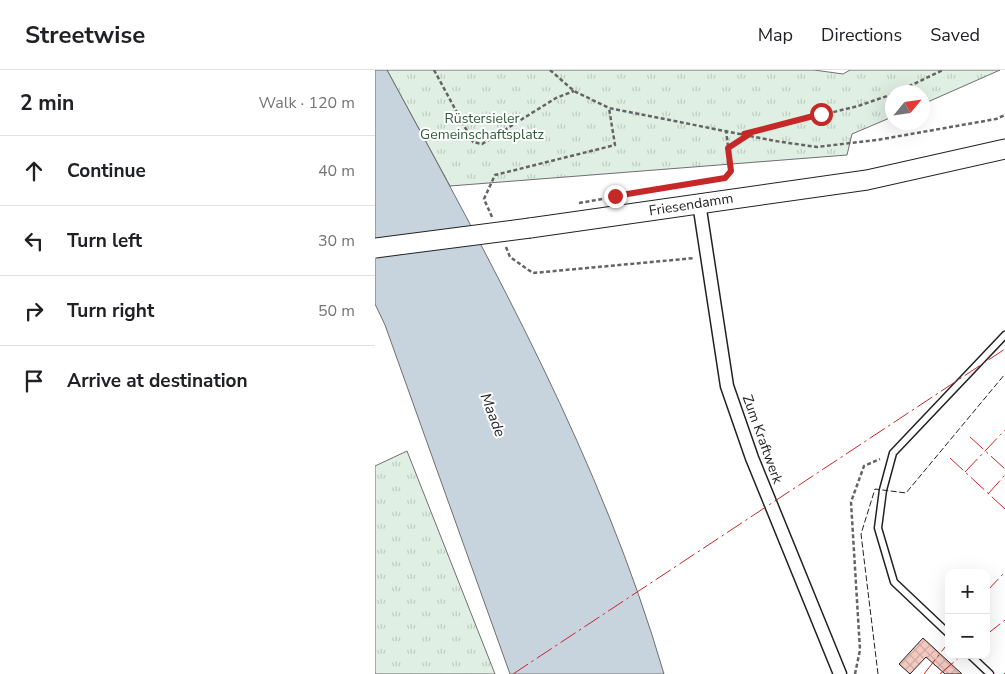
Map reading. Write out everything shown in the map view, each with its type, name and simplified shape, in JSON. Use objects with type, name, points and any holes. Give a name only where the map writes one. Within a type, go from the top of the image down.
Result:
[{"type":"main road","name":"Friesendamm","points":[[375,248],[867,180],[1005,149]]},
{"type":"street","name":"Zum Kraftwerk","points":[[699,203],[727,386],[752,458],[840,674]]},
{"type":"lane","points":[[945,630],[894,582],[878,528],[883,490],[893,453],[1005,335]]},
{"type":"lane","points":[[974,659],[990,674]]},
{"type":"path","points":[[434,70],[473,142],[482,144],[556,98],[575,91]]},
{"type":"path","points":[[550,70],[575,91],[609,108],[817,147],[877,140],[996,119],[1005,115]]},
{"type":"path","points":[[912,85],[941,71]]},
{"type":"path","points":[[728,148],[746,135],[858,106],[885,97]]},
{"type":"path","points":[[577,203],[725,178],[731,171],[726,130]]},
{"type":"path","points":[[855,674],[860,650],[851,502],[863,466],[893,453]]},
{"type":"green space","name":"Rüstersieler Gemeinschaftsplatz","points":[[387,70],[814,70],[843,74],[850,70],[1000,70],[930,101],[930,85],[885,85],[885,120],[852,134],[847,155],[450,186]]},
{"type":"green space","points":[[407,451],[495,674],[375,674],[375,466]]},
{"type":"water","name":"Maade","points":[[375,70],[387,70],[466,216],[542,365],[577,440],[609,517],[639,595],[664,674],[510,674],[385,325],[375,304]]},
{"type":"building","points":[[923,638],[962,674],[945,674],[926,657],[910,674],[899,664]]},
{"type":"fence","points":[[878,674],[861,534],[875,489],[906,493],[1005,374]]},
{"type":"power","points":[[513,674],[1005,349]]},
{"type":"power","points":[[965,472],[1005,430]]},
{"type":"power","points":[[970,437],[1005,469]]},
{"type":"power","points":[[950,458],[1005,509]]},
{"type":"power","points":[[988,494],[1005,475]]},
{"type":"power","points":[[990,588],[1005,572]]},
{"type":"power","points":[[990,632],[1005,620]]},
{"type":"power","points":[[924,674],[945,647]]},
{"type":"power","points":[[940,674],[957,659]]},
{"type":"route","points":[[615,196],[725,178],[731,171],[728,148],[748,135],[744,134],[798,122],[821,114]]}]
